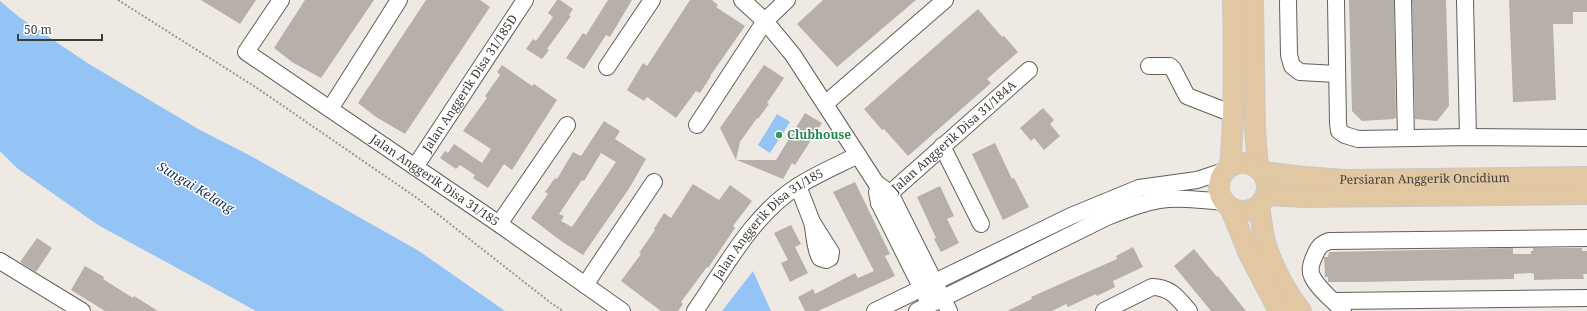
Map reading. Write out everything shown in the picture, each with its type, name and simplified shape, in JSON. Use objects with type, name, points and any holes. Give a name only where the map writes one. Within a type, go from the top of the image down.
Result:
[{"type":"main road","points":[[1227,169],[1233,114],[1233,0]]},
{"type":"main road","points":[[1253,0],[1255,129],[1260,169],[1267,183],[1262,200],[1262,230],[1274,266],[1301,311]]},
{"type":"main road","points":[[1260,169],[1241,162],[1227,169],[1220,178],[1220,194],[1227,204],[1249,254],[1279,311]]},
{"type":"main road","name":"Persiaran Anggerik Oncidium","points":[[1260,169],[1305,177],[1345,180],[1587,177]]},
{"type":"main road","name":"Persiaran Anggerik Oncidium","points":[[1262,200],[1305,197],[1587,194]]},
{"type":"main road","points":[[1227,204],[1245,211],[1250,210],[1262,200]]},
{"type":"street","name":"Jalan Anggerik Disa 31/185","points":[[281,0],[246,52],[499,224],[622,311]]},
{"type":"street","points":[[330,109],[399,0]]},
{"type":"street","name":"Jalan Anggerik Disa 31/185D","points":[[415,167],[525,0]]},
{"type":"street","points":[[606,67],[652,0]]},
{"type":"street","points":[[742,0],[765,20],[793,55],[876,183],[928,285],[934,307],[1107,217],[1130,208],[1159,200],[1176,199],[1227,204]]},
{"type":"street","points":[[697,125],[765,20],[787,0]]},
{"type":"street","points":[[825,104],[945,0]]},
{"type":"street","points":[[1336,0],[1339,131],[1345,135],[1358,139],[1468,137],[1587,138]]},
{"type":"street","points":[[1402,0],[1406,138]]},
{"type":"street","points":[[1465,0],[1468,137]]},
{"type":"street","points":[[1288,2],[1289,55],[1292,66],[1300,72],[1337,74]]},
{"type":"street","points":[[1149,66],[1170,66],[1173,68],[1187,96],[1233,114]]},
{"type":"street","name":"Jalan Anggerik Disa 31/184A","points":[[884,198],[1029,70]]},
{"type":"street","points":[[499,224],[566,125]]},
{"type":"street","points":[[942,146],[981,224]]},
{"type":"street","name":"Jalan Anggerik Disa 31/185","points":[[695,311],[758,221],[774,204],[798,186],[858,155]]},
{"type":"street","points":[[875,311],[1071,216],[1139,188],[1197,180],[1227,169]]},
{"type":"street","points":[[585,285],[654,182]]},
{"type":"street","points":[[798,186],[812,222]]},
{"type":"street","points":[[1587,238],[1329,241],[1322,244],[1316,251],[1311,267],[1311,275],[1316,283],[1339,306],[1587,298]]},
{"type":"street","points":[[0,261],[82,311]]},
{"type":"street","points":[[1104,311],[1152,288],[1160,287],[1173,293],[1189,311]]},
{"type":"path","points":[[118,0],[257,88],[416,198],[563,311]]},
{"type":"water","name":"Sungai Kelang","points":[[0,1],[19,17],[89,64],[200,130],[249,155],[419,251],[505,311],[256,311],[98,225],[18,169],[0,151]]},
{"type":"water","points":[[777,114],[790,122],[770,153],[758,145]]},
{"type":"water","points":[[753,271],[771,311],[722,311]]},
{"type":"building","points":[[201,0],[256,0],[240,24]]},
{"type":"building","points":[[305,0],[374,0],[321,78],[292,62],[274,48]]},
{"type":"building","points":[[426,0],[480,0],[490,7],[405,134],[376,117],[358,103]]},
{"type":"building","points":[[557,0],[560,0],[573,9],[569,15],[571,16],[547,49],[549,50],[542,59],[526,49],[533,39],[536,41],[553,17],[548,13]]},
{"type":"building","points":[[608,0],[632,0],[610,37],[606,35],[584,69],[566,58],[583,33],[586,35]]},
{"type":"building","points":[[690,0],[712,0],[718,5],[716,7],[745,26],[700,93],[696,91],[676,118],[647,97],[644,101],[627,90],[643,63],[647,66]]},
{"type":"building","points":[[823,0],[916,0],[837,67],[797,24]]},
{"type":"building","points":[[1349,0],[1394,0],[1396,118],[1394,119],[1362,121],[1352,111]]},
{"type":"building","points":[[1412,0],[1446,0],[1449,106],[1437,121],[1415,119]]},
{"type":"building","points":[[1509,0],[1587,0],[1587,12],[1573,12],[1573,24],[1553,24],[1556,100],[1513,102]]},
{"type":"building","points":[[978,9],[1002,37],[1004,36],[1018,52],[987,79],[991,83],[908,156],[884,129],[882,130],[864,109]]},
{"type":"building","points":[[502,65],[532,86],[534,84],[557,100],[512,170],[504,164],[488,188],[473,178],[475,175],[460,165],[456,169],[440,158],[445,151],[448,153],[454,144],[482,163],[491,149],[463,131],[487,98],[485,96],[500,75],[497,72]]},
{"type":"building","points":[[764,65],[784,78],[767,103],[769,104],[740,142],[736,160],[720,128]]},
{"type":"building","points":[[1043,108],[1054,120],[1050,124],[1060,136],[1044,150],[1034,138],[1031,141],[1020,128]]},
{"type":"building","points":[[805,113],[822,123],[795,165],[792,163],[783,179],[737,160],[776,160]]},
{"type":"building","points":[[604,121],[620,131],[615,139],[646,159],[630,187],[583,255],[561,241],[531,218],[548,194],[545,192],[555,178],[557,179],[573,152],[581,156]],"holes":[[[601,153],[616,162],[572,227],[561,221],[564,216],[559,214],[582,180],[584,181]]]},
{"type":"building","points":[[995,143],[1012,179],[1014,178],[1029,207],[1003,220],[972,154]]},
{"type":"building","points":[[855,182],[890,254],[885,256],[895,276],[818,311],[805,311],[798,297],[813,289],[815,294],[855,273],[858,278],[874,271],[833,192]]},
{"type":"building","points":[[693,184],[719,200],[730,185],[752,201],[733,226],[735,228],[708,268],[707,267],[681,302],[683,304],[678,311],[661,311],[621,281],[641,254],[639,253],[655,230],[654,229],[664,213],[671,218]]},
{"type":"building","points":[[940,186],[954,216],[947,219],[959,243],[941,252],[934,239],[936,238],[917,197]]},
{"type":"building","points":[[791,225],[801,244],[795,247],[808,273],[790,282],[781,263],[788,260],[774,233]]},
{"type":"building","points":[[37,238],[52,248],[36,272],[20,262]]},
{"type":"building","points":[[1133,247],[1143,267],[1113,281],[1115,287],[1097,296],[1096,294],[1068,307],[1066,304],[1052,311],[1007,311],[1032,299],[1031,297],[1117,259],[1116,256]]},
{"type":"building","points":[[1513,248],[1513,254],[1531,254],[1533,248],[1582,248],[1582,251],[1587,251],[1587,274],[1583,274],[1584,279],[1534,280],[1534,274],[1531,273],[1514,274],[1514,279],[1328,282],[1328,277],[1325,277],[1324,257],[1328,257],[1329,252]]},
{"type":"building","points":[[1194,249],[1246,311],[1211,311],[1174,266]]},
{"type":"building","points":[[85,266],[104,277],[103,279],[133,298],[134,296],[158,311],[105,311],[71,290]]},
{"type":"place","name":"Clubhouse","points":[[779,135]]}]
